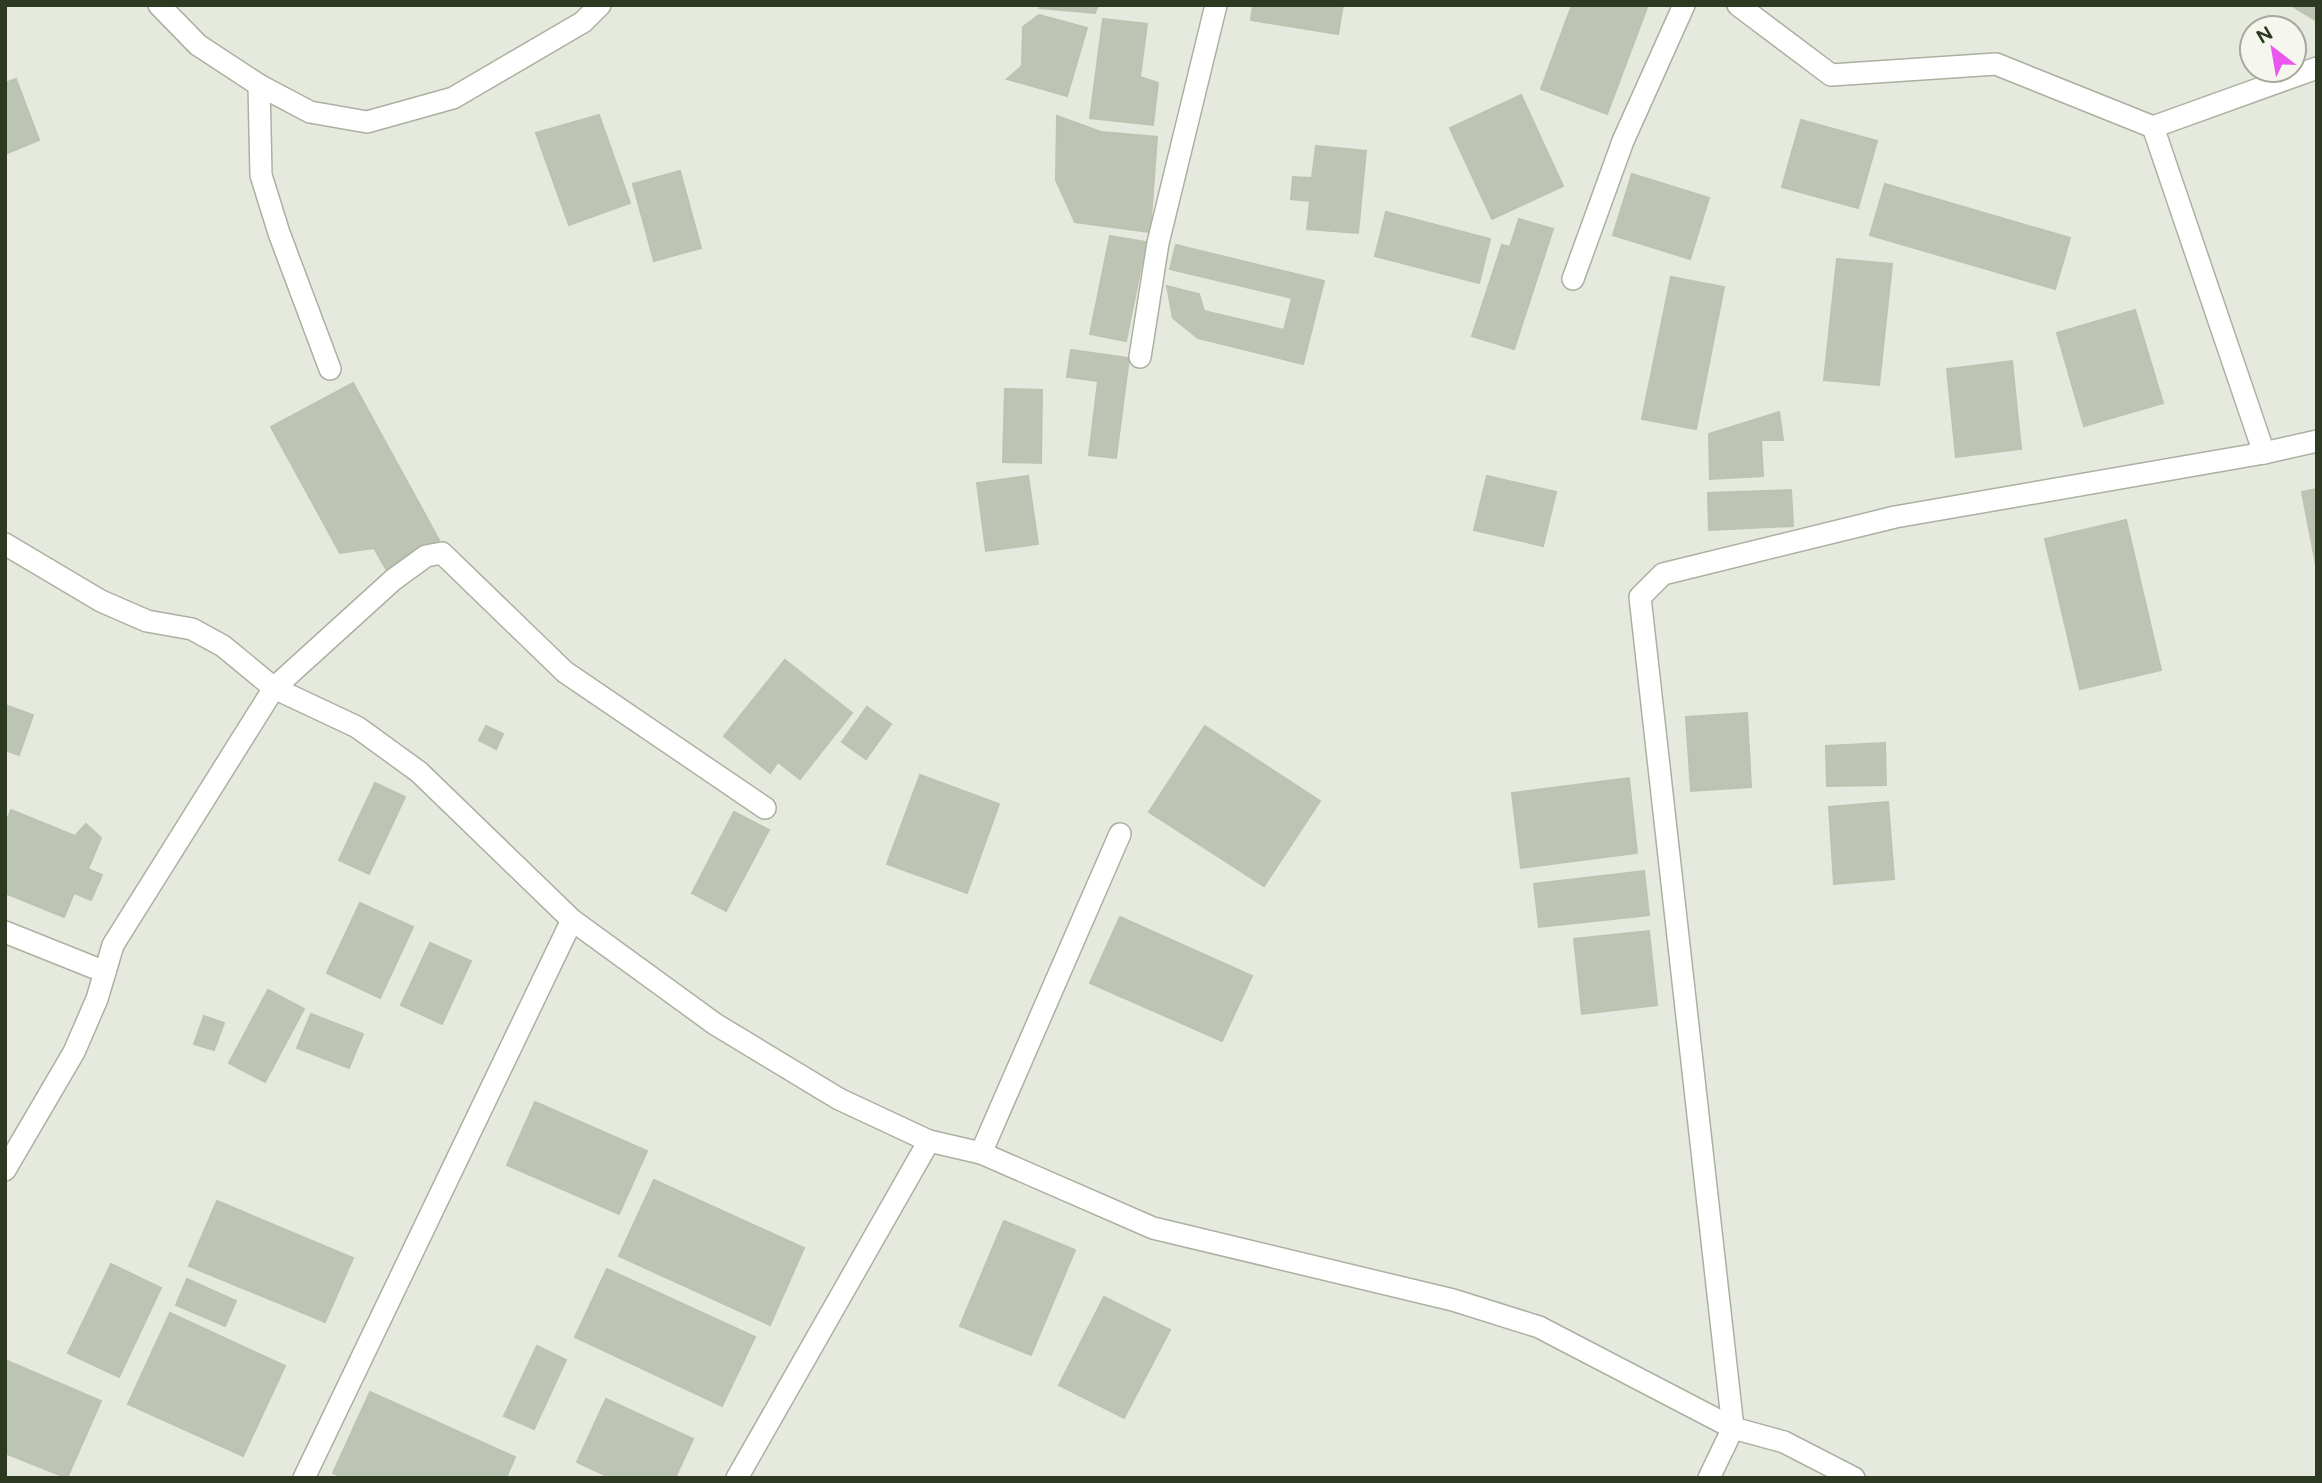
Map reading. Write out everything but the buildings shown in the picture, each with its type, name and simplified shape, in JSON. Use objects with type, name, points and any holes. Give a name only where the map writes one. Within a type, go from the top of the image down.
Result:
[{"type":"street","points":[[159,5],[198,45],[259,85],[310,112],[367,122],[453,98],[583,22],[600,5]]},
{"type":"street","points":[[1140,357],[1158,243],[1216,5]]},
{"type":"street","points":[[1573,279],[1623,141],[1684,5]]},
{"type":"street","points":[[1738,5],[1831,75],[1996,64],[2153,127],[2317,68]]},
{"type":"street","points":[[259,85],[261,175],[279,233],[330,369]]},
{"type":"street","points":[[2153,127],[2264,453]]},
{"type":"street","points":[[1709,1478],[1733,1428],[1640,597],[1663,574],[1895,517],[2264,453],[2317,441]]},
{"type":"street","points":[[5,544],[101,601],[147,621],[192,629],[223,646],[274,688],[357,727],[419,772],[572,920],[715,1024],[800,1078],[929,1141],[981,1153],[1153,1228],[1453,1300],[1539,1327],[1733,1428],[1784,1441],[1854,1478]]},
{"type":"street","points":[[5,1170],[74,1052],[113,945],[274,688],[393,580],[426,556],[442,552],[565,672],[765,808]]},
{"type":"street","points":[[981,1153],[1119,834]]},
{"type":"street","points":[[304,1478],[572,920]]},
{"type":"street","points":[[5,932],[105,972]]},
{"type":"street","points":[[737,1478],[929,1141]]}]
